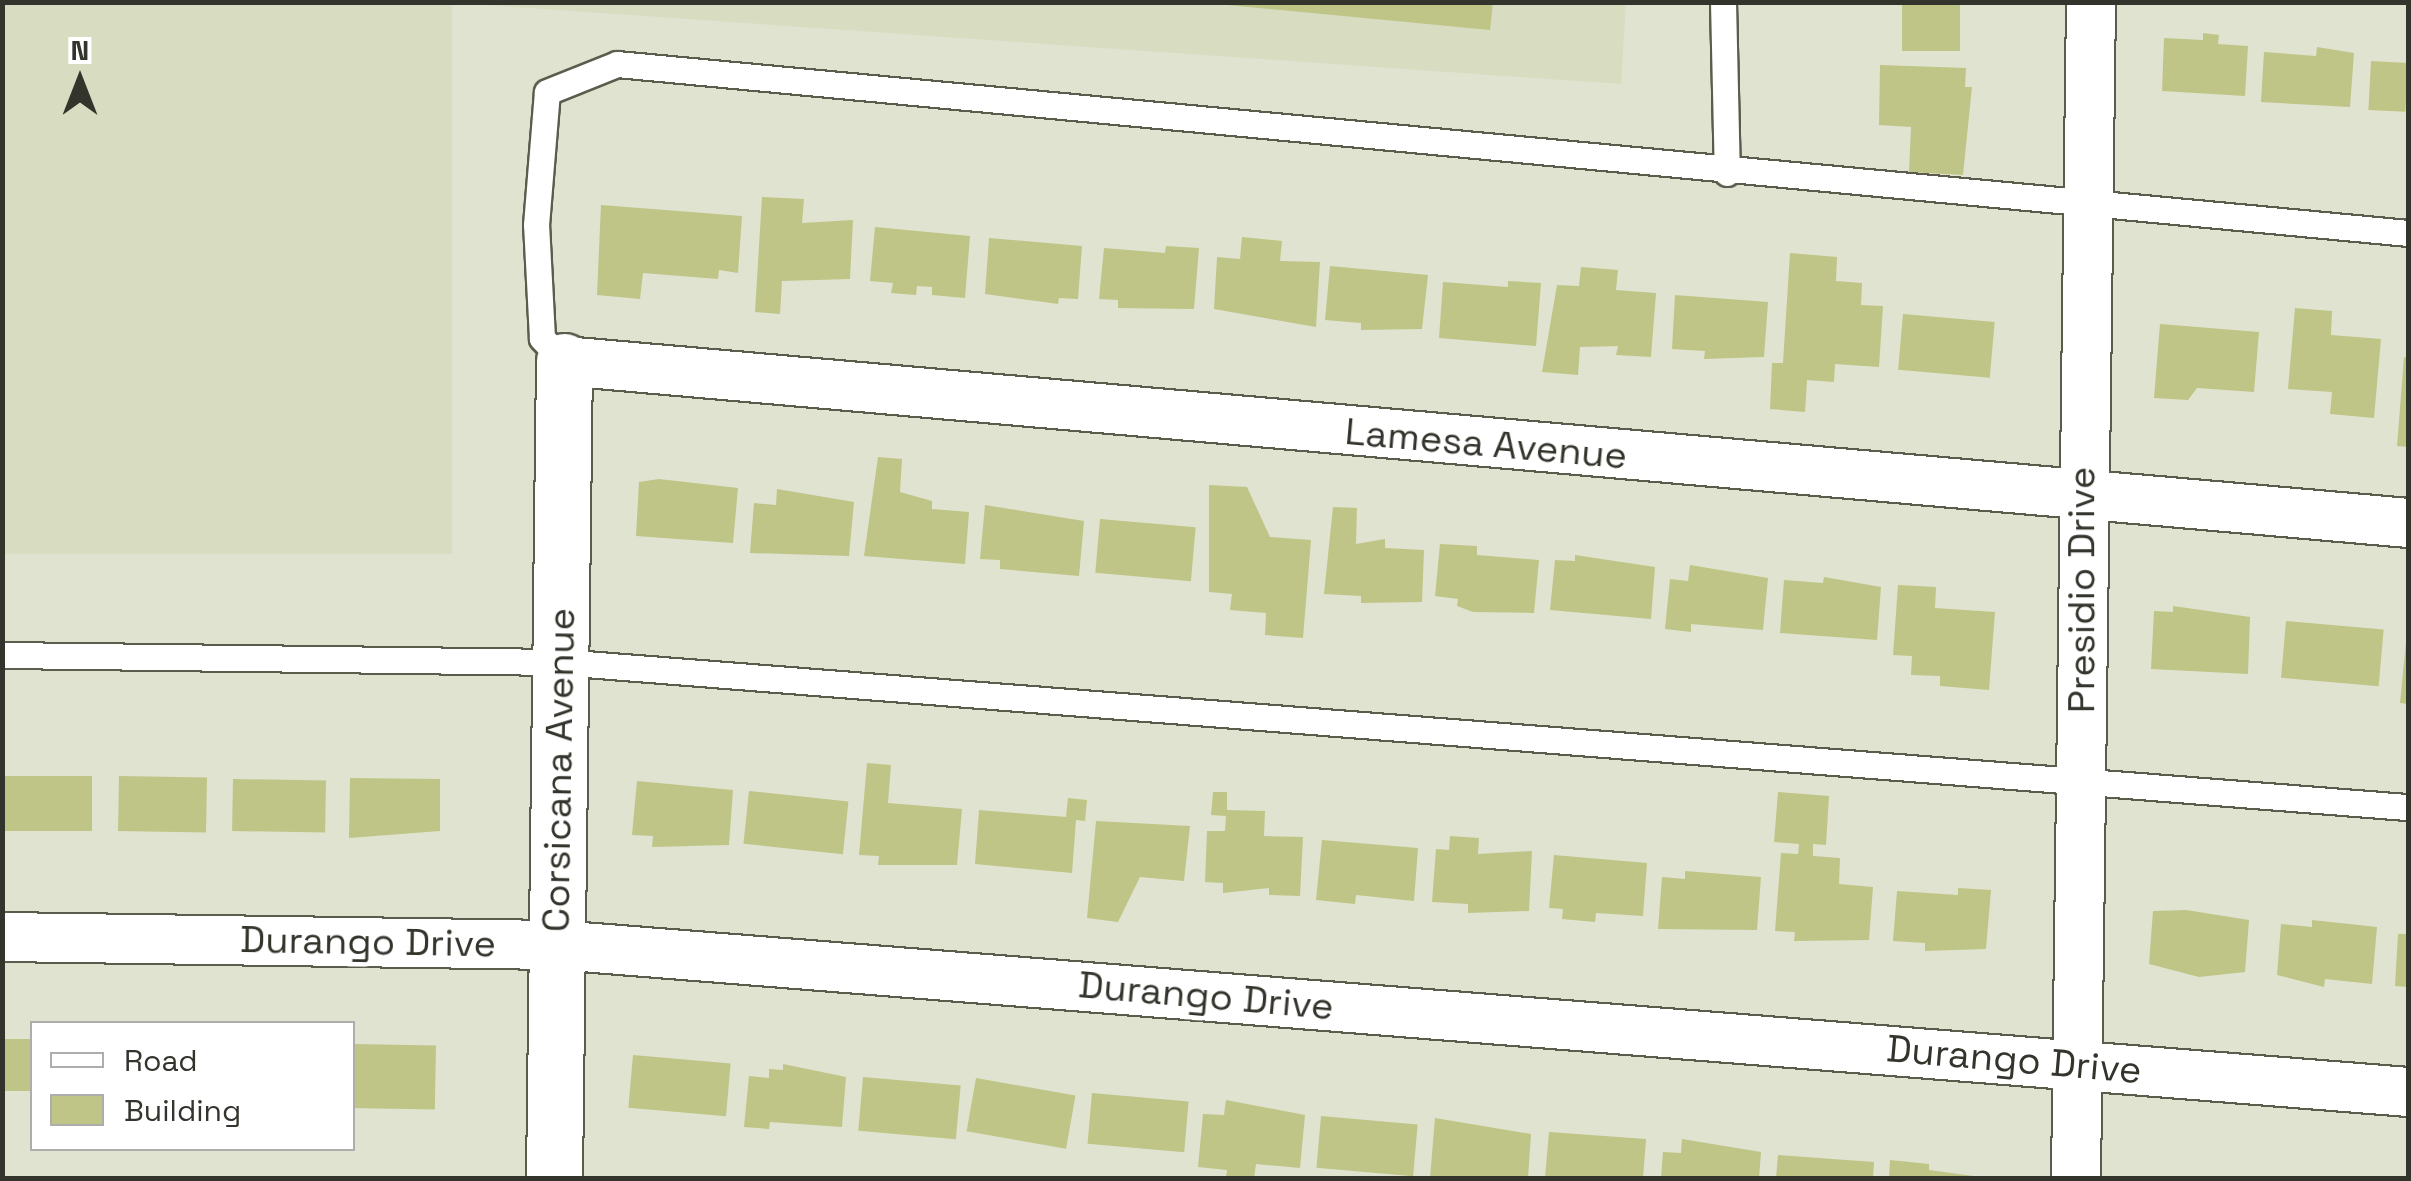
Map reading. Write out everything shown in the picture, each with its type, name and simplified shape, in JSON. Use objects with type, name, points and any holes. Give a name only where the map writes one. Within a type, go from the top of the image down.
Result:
[{"type":"street","name":"Presidio Drive","points":[[2076,1178],[2091,2]]},
{"type":"street","name":"Lamesa Avenue","points":[[564,361],[2408,523]]},
{"type":"street","name":"Corsicana Avenue","points":[[554,1178],[564,361]]},
{"type":"street","name":"Durango Drive","points":[[2,938],[557,945],[2408,1092]]},
{"type":"lane","points":[[1724,2],[1726,173]]},
{"type":"lane","points":[[564,361],[542,338],[536,225],[547,92],[617,64],[1726,173],[2408,233]]},
{"type":"lane","points":[[2,655],[560,662],[2408,807]]},
{"type":"shaded area","points":[[3,2],[452,2],[452,554],[3,554]]},
{"type":"shaded area","points":[[457,3],[1626,3],[1621,84]]},
{"type":"building","points":[[1196,2],[1493,2],[1490,30]]},
{"type":"building","points":[[1902,2],[1960,2],[1960,51],[1902,51]]},
{"type":"building","points":[[2203,33],[2219,35],[2218,44],[2248,46],[2245,96],[2162,91],[2164,38],[2203,40]]},
{"type":"building","points":[[2317,47],[2354,53],[2350,107],[2261,102],[2264,52],[2316,56]]},
{"type":"building","points":[[2371,61],[2408,63],[2405,112],[2368,110]]},
{"type":"building","points":[[1880,65],[1966,68],[1965,87],[1972,87],[1963,175],[1909,172],[1911,127],[1879,125]]},
{"type":"building","points":[[762,197],[804,199],[802,223],[853,220],[850,279],[782,281],[780,314],[755,312]]},
{"type":"building","points":[[601,205],[742,216],[738,273],[719,270],[718,279],[643,273],[640,299],[597,295]]},
{"type":"building","points":[[875,227],[970,236],[965,298],[932,295],[932,287],[917,286],[916,295],[891,293],[893,283],[870,281]]},
{"type":"building","points":[[1242,237],[1282,241],[1280,261],[1320,262],[1316,327],[1214,309],[1217,257],[1240,259]]},
{"type":"building","points":[[989,238],[1082,246],[1078,299],[1059,298],[1058,304],[985,294]]},
{"type":"building","points":[[1166,246],[1199,248],[1194,309],[1118,308],[1118,300],[1099,299],[1104,248],[1165,253]]},
{"type":"building","points":[[1790,253],[1837,257],[1836,281],[1862,283],[1861,305],[1883,306],[1879,367],[1835,364],[1834,382],[1807,380],[1805,412],[1770,409],[1772,363],[1783,363]]},
{"type":"building","points":[[1330,266],[1428,275],[1422,329],[1361,330],[1361,323],[1325,320]]},
{"type":"building","points":[[1581,267],[1618,270],[1616,290],[1656,293],[1651,357],[1616,355],[1618,346],[1580,347],[1578,375],[1542,372],[1557,285],[1579,286]]},
{"type":"building","points":[[1508,281],[1541,283],[1536,346],[1439,338],[1443,282],[1508,287]]},
{"type":"building","points":[[1675,295],[1768,302],[1764,357],[1704,359],[1705,351],[1672,349]]},
{"type":"building","points":[[2295,308],[2332,311],[2331,335],[2381,339],[2374,418],[2330,414],[2332,392],[2288,389]]},
{"type":"building","points":[[1903,314],[1995,322],[1990,378],[1898,370]]},
{"type":"building","points":[[2160,324],[2259,332],[2254,392],[2197,388],[2188,400],[2154,398]]},
{"type":"building","points":[[2404,357],[2408,358],[2408,447],[2397,446]]},
{"type":"building","points":[[878,457],[902,459],[900,492],[932,501],[932,509],[969,512],[965,564],[864,556]]},
{"type":"building","points":[[659,479],[738,488],[733,543],[636,536],[639,482]]},
{"type":"building","points":[[1209,485],[1247,487],[1270,537],[1311,540],[1303,638],[1265,635],[1266,613],[1230,610],[1232,594],[1209,592]]},
{"type":"building","points":[[777,489],[854,502],[849,556],[750,553],[754,503],[776,505]]},
{"type":"building","points":[[985,505],[1084,521],[1079,576],[1000,569],[1000,560],[980,559]]},
{"type":"building","points":[[1333,507],[1357,508],[1356,544],[1385,539],[1385,548],[1424,550],[1422,602],[1361,603],[1361,596],[1324,594]]},
{"type":"building","points":[[1100,519],[1196,527],[1191,581],[1095,573]]},
{"type":"building","points":[[1440,544],[1477,546],[1477,555],[1539,560],[1534,613],[1473,612],[1457,606],[1458,599],[1435,596]]},
{"type":"building","points":[[1575,555],[1655,567],[1651,619],[1550,610],[1555,560],[1575,561]]},
{"type":"building","points":[[1690,565],[1768,578],[1763,630],[1691,624],[1691,632],[1665,629],[1670,579],[1688,581]]},
{"type":"building","points":[[1824,577],[1881,587],[1877,640],[1780,633],[1784,580],[1823,583]]},
{"type":"building","points":[[1898,585],[1936,587],[1935,608],[1995,612],[1989,690],[1940,686],[1940,676],[1911,675],[1912,656],[1893,655]]},
{"type":"building","points":[[2173,606],[2250,617],[2248,674],[2151,669],[2154,611],[2173,612]]},
{"type":"building","points":[[2286,621],[2384,630],[2379,686],[2281,678]]},
{"type":"building","points":[[2408,643],[2408,704],[2400,703]]},
{"type":"building","points":[[867,763],[891,765],[888,803],[962,809],[957,865],[878,865],[879,856],[859,855]]},
{"type":"building","points":[[2,776],[92,776],[92,831],[2,831]]},
{"type":"building","points":[[119,776],[207,778],[206,833],[118,831]]},
{"type":"building","points":[[350,778],[440,779],[440,831],[349,838]]},
{"type":"building","points":[[233,779],[326,781],[325,833],[232,831]]},
{"type":"building","points":[[637,781],[733,790],[729,845],[652,847],[653,836],[632,835]]},
{"type":"building","points":[[749,791],[848,801],[843,854],[743,844]]},
{"type":"building","points":[[1213,792],[1227,792],[1227,810],[1265,811],[1264,836],[1303,837],[1300,896],[1269,895],[1269,888],[1223,893],[1223,883],[1205,882],[1207,831],[1225,831],[1226,816],[1211,815]]},
{"type":"building","points":[[1778,792],[1829,796],[1826,845],[1813,844],[1813,856],[1840,858],[1839,884],[1873,887],[1869,940],[1794,941],[1795,932],[1775,931],[1781,853],[1798,854],[1799,844],[1774,842]]},
{"type":"building","points":[[1068,798],[1087,800],[1085,821],[1076,820],[1072,873],[975,864],[979,810],[1066,817]]},
{"type":"building","points":[[1096,821],[1190,826],[1184,881],[1140,877],[1118,922],[1087,918]]},
{"type":"building","points":[[1450,836],[1479,838],[1478,854],[1532,851],[1529,911],[1468,913],[1468,904],[1432,902],[1436,849],[1449,850]]},
{"type":"building","points":[[1322,840],[1418,848],[1414,901],[1356,895],[1355,904],[1316,900]]},
{"type":"building","points":[[1554,855],[1647,863],[1643,916],[1596,913],[1595,922],[1562,919],[1563,909],[1549,908]]},
{"type":"building","points":[[1685,871],[1761,877],[1757,930],[1658,929],[1662,877],[1685,879]]},
{"type":"building","points":[[1958,888],[1991,890],[1986,949],[1925,951],[1925,943],[1893,941],[1897,891],[1958,895]]},
{"type":"building","points":[[2186,910],[2249,920],[2245,972],[2199,977],[2149,964],[2153,911]]},
{"type":"building","points":[[2312,920],[2377,927],[2372,984],[2325,979],[2324,987],[2277,975],[2281,924],[2312,927]]},
{"type":"building","points":[[2398,934],[2408,934],[2408,987],[2395,986]]},
{"type":"building","points":[[2,1039],[30,1039],[30,1091],[2,1091]]},
{"type":"building","points":[[355,1044],[436,1045],[435,1109],[355,1108]]},
{"type":"building","points":[[633,1055],[731,1064],[726,1116],[628,1108]]},
{"type":"building","points":[[783,1064],[846,1077],[842,1127],[770,1122],[769,1129],[744,1127],[749,1076],[769,1078],[769,1069],[783,1070]]},
{"type":"building","points":[[863,1077],[961,1086],[956,1139],[858,1131]]},
{"type":"building","points":[[976,1078],[1075,1096],[1066,1149],[967,1131]]},
{"type":"building","points":[[1092,1093],[1189,1101],[1184,1152],[1088,1144]]},
{"type":"building","points":[[1226,1100],[1305,1115],[1300,1168],[1256,1164],[1254,1178],[1226,1178],[1227,1170],[1198,1167],[1203,1114],[1224,1115]]},
{"type":"building","points":[[1321,1116],[1418,1124],[1413,1176],[1316,1168]]},
{"type":"building","points":[[1435,1118],[1531,1134],[1528,1178],[1430,1178]]},
{"type":"building","points":[[1549,1132],[1646,1139],[1643,1178],[1545,1178]]},
{"type":"building","points":[[1682,1139],[1761,1152],[1759,1178],[1661,1178],[1663,1152],[1681,1153]]},
{"type":"building","points":[[1778,1155],[1874,1162],[1873,1178],[1776,1178]]},
{"type":"building","points":[[1890,1160],[1929,1164],[1929,1170],[1988,1178],[1889,1178]]}]
